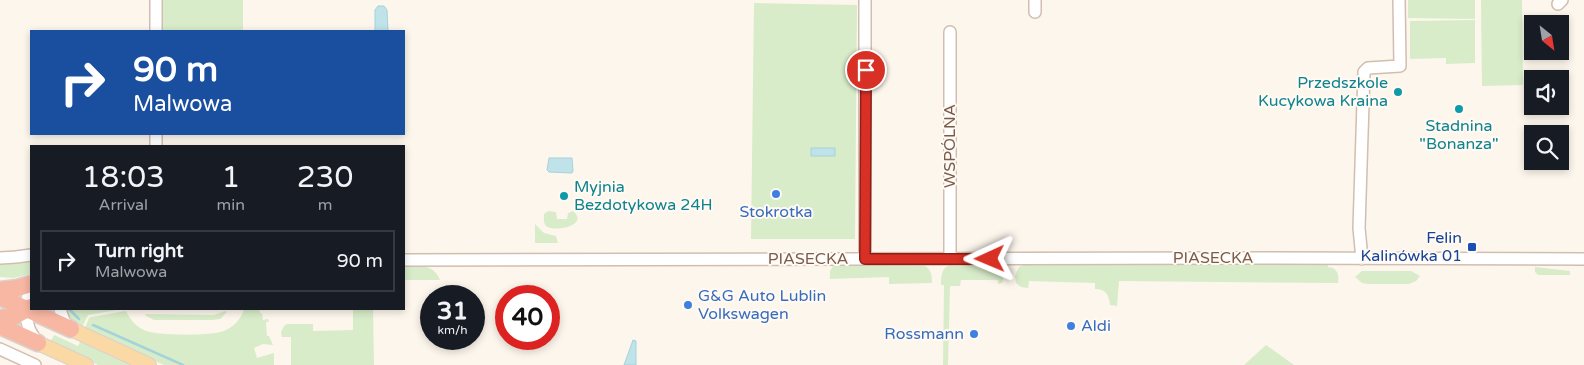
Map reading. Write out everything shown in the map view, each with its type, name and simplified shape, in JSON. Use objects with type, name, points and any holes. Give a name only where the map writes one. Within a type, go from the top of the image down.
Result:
[{"type":"highway","points":[[0,290],[30,284]]},
{"type":"highway","points":[[0,297],[29,308]]},
{"type":"highway","points":[[0,318],[13,316],[29,308]]},
{"type":"highway","points":[[33,310],[71,329]]},
{"type":"highway","points":[[0,326],[38,343]]},
{"type":"main road","points":[[71,329],[149,365]]},
{"type":"main road","points":[[38,343],[86,365]]},
{"type":"street","points":[[156,0],[156,30]]},
{"type":"street","points":[[865,259],[866,0]]},
{"type":"street","points":[[1362,259],[1359,228],[1364,72],[1368,68],[1400,66],[1399,0]]},
{"type":"street","name":"WSPÓLNA","points":[[950,32],[950,259]]},
{"type":"street","points":[[0,258],[30,255]]},
{"type":"street","name":"PIASECKA","points":[[405,260],[1584,259]]},
{"type":"street","points":[[30,292],[26,303],[29,308],[28,327],[38,343]]},
{"type":"street","points":[[60,310],[64,321],[71,329]]},
{"type":"street","points":[[0,349],[35,365]]},
{"type":"green space","points":[[159,0],[243,0],[243,30],[159,30]]},
{"type":"green space","points":[[1408,0],[1475,0],[1475,19],[1408,18]]},
{"type":"green space","points":[[1481,0],[1522,0],[1523,85],[1482,86]]},
{"type":"green space","points":[[754,3],[857,5],[855,239],[751,239]]},
{"type":"green space","points":[[1475,20],[1475,63],[1446,64],[1446,58],[1410,59],[1410,21]]},
{"type":"green space","points":[[548,211],[556,212],[557,219],[567,219],[568,213],[573,211],[577,216],[577,220],[574,224],[563,228],[550,228],[544,222],[544,214]]},
{"type":"green space","points":[[535,224],[544,233],[556,236],[558,243],[535,243]]},
{"type":"green space","points":[[30,261],[30,274],[13,278],[0,277],[0,264],[17,264]]},
{"type":"green space","points":[[987,263],[987,266],[1000,270],[1003,275],[1002,283],[998,284],[998,280],[961,280],[960,286],[950,286],[948,365],[943,365],[944,285],[941,285],[941,277],[943,271],[952,264]]},
{"type":"green space","points":[[920,264],[927,267],[930,271],[932,283],[889,284],[889,277],[830,279],[830,271],[833,266]]},
{"type":"green space","points":[[1025,264],[1328,264],[1328,267],[1337,272],[1338,283],[1119,281],[1117,306],[1110,305],[1106,293],[1095,289],[1095,283],[1029,281],[1028,288],[1021,287],[1016,283],[1015,276],[1019,267]]},
{"type":"green space","points":[[405,266],[429,268],[434,271],[440,280],[405,280]]},
{"type":"green space","points":[[1535,267],[1570,271],[1570,275],[1538,275],[1535,272]]},
{"type":"green space","points":[[1362,271],[1411,271],[1420,276],[1416,281],[1409,284],[1368,284],[1362,283],[1355,277]]},
{"type":"green space","points":[[64,310],[116,310],[88,315],[82,327],[69,319]]},
{"type":"green space","points":[[244,310],[259,310],[262,313],[263,320],[268,319],[269,322],[266,322],[267,336],[269,336],[273,345],[263,344],[254,348],[257,358],[274,353],[274,365],[164,365],[85,328],[89,318],[126,311],[135,324],[150,332],[208,334],[218,333],[231,327]]},
{"type":"green space","points":[[353,310],[373,310],[374,365],[291,365],[291,337],[282,337],[281,332],[287,324],[313,324],[313,331],[353,330]]},
{"type":"green space","points":[[227,312],[220,319],[213,320],[154,320],[145,314],[214,315]]},
{"type":"green space","points":[[54,335],[78,346],[81,340],[136,365],[98,365],[50,343]]},
{"type":"green space","points":[[1266,345],[1294,365],[1244,365]]},
{"type":"water","points":[[378,6],[384,6],[387,10],[388,30],[375,30],[375,10]]},
{"type":"water","points":[[811,148],[835,148],[835,156],[811,156]]},
{"type":"water","points":[[549,158],[572,158],[572,173],[549,172],[547,170]]},
{"type":"water","points":[[633,340],[636,341],[636,365],[624,365]]},
{"type":"waterway","points":[[70,310],[79,319]]},
{"type":"waterway","points":[[93,325],[183,365]]},
{"type":"place","name":"Przedszkole Kucykowa Kraina","points":[[1398,92]]},
{"type":"place","name":"Stadnina \"Bonanza\"","points":[[1459,109]]},
{"type":"place","name":"Stokrotka","points":[[776,194]]},
{"type":"place","name":"Myjnia Bezdotykowa 24H","points":[[564,196]]},
{"type":"place","name":"Felin Kalinówka 01","points":[[1472,247]]},
{"type":"place","name":"G&G Auto Lublin Volkswagen","points":[[688,305]]},
{"type":"place","name":"Aldi","points":[[1071,326]]},
{"type":"place","name":"Rossmann","points":[[974,334]]},
{"type":"route","points":[[866,70],[865,259],[990,259]]}]
